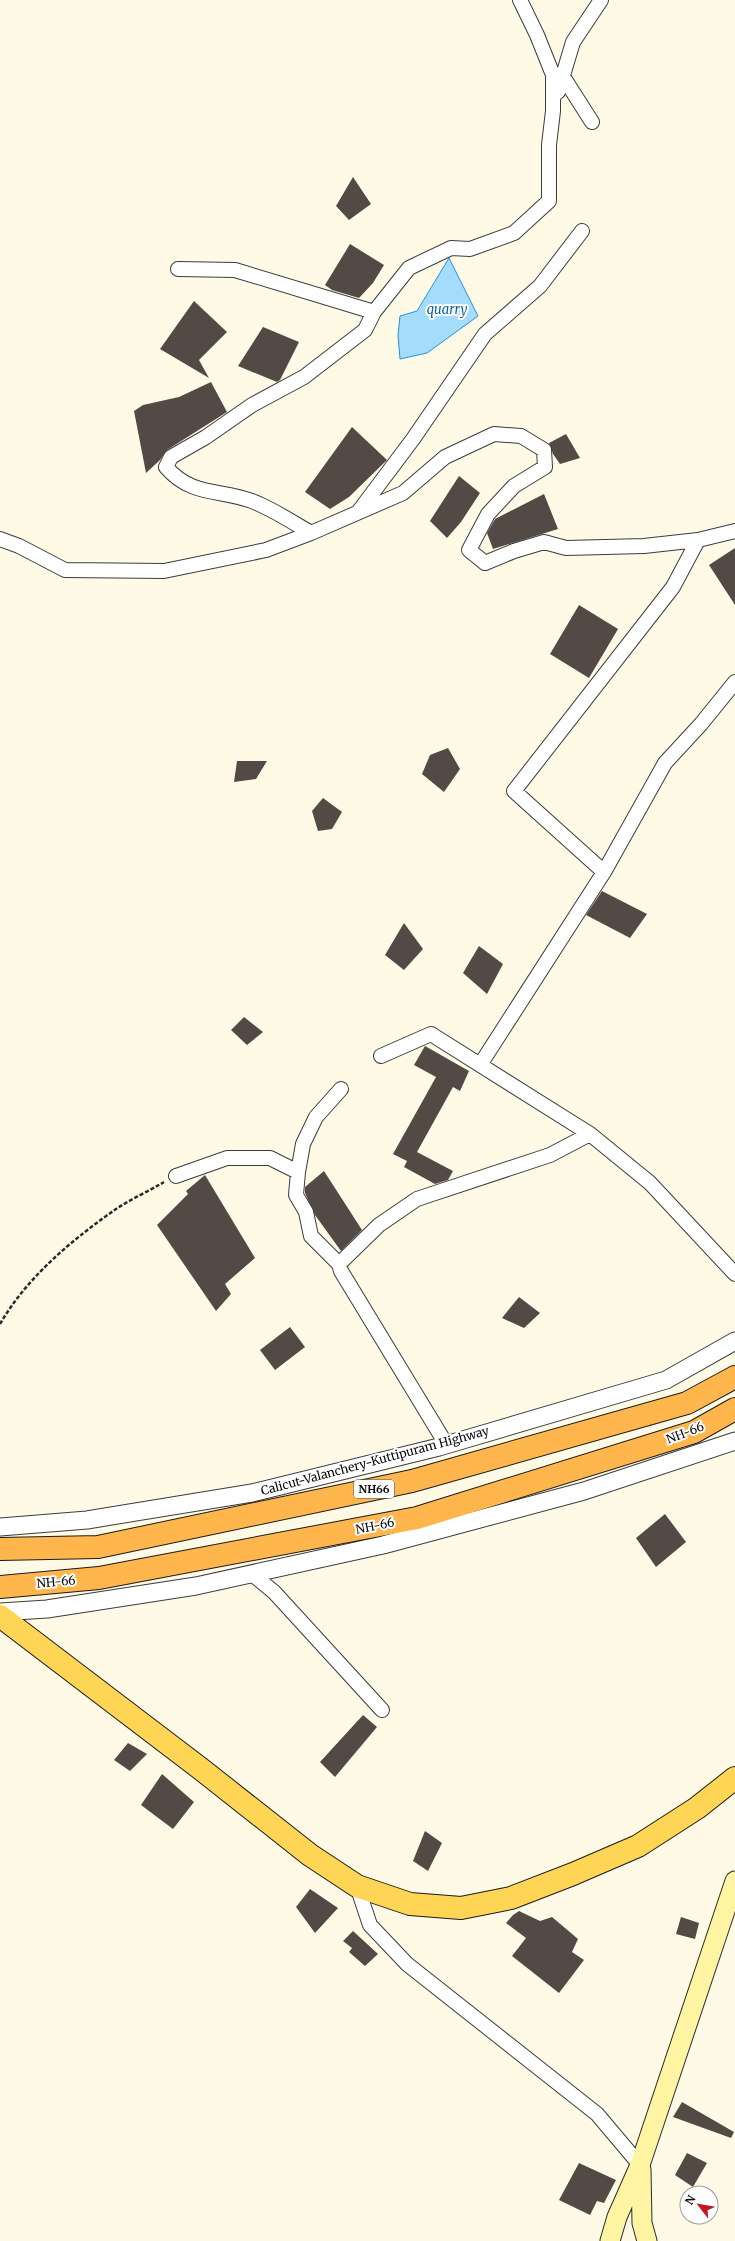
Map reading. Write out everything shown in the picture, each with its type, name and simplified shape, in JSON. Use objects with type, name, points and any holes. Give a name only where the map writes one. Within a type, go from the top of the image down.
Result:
[{"type":"highway","name":"Calicut-Valanchery-Kuttipuram Highway","points":[[0,1550],[98,1547],[412,1481],[687,1403],[735,1377]]},
{"type":"highway","name":"NH-66","points":[[0,1587],[99,1578],[417,1518],[694,1432],[735,1409]]},
{"type":"main road","points":[[0,1616],[201,1768],[310,1855],[357,1886],[410,1904],[461,1908],[511,1898],[638,1846],[697,1808],[735,1778]]},
{"type":"main road","points":[[610,2241],[617,2217],[640,2166],[735,1881]]},
{"type":"main road","points":[[640,2166],[642,2223],[647,2241]]},
{"type":"street","points":[[520,0],[537,35],[552,75],[553,111]]},
{"type":"street","points":[[310,533],[258,503],[219,492],[196,489],[176,479],[166,467],[171,458],[206,437],[252,405],[304,378],[365,330],[374,312],[409,268],[451,248],[470,249],[514,233],[549,202],[549,145],[553,111],[562,75],[573,42],[601,0]]},
{"type":"street","points":[[562,75],[592,122]]},
{"type":"street","points":[[358,513],[413,439],[485,334],[540,286],[582,231]]},
{"type":"street","points":[[178,269],[235,270],[374,312]]},
{"type":"street","points":[[0,539],[19,546],[65,570],[164,571],[266,550],[358,513],[403,492],[445,457],[494,434],[521,436],[544,450],[545,467],[514,486],[488,514],[469,550],[485,563],[514,551],[544,542],[566,548],[644,546],[698,540],[735,531]]},
{"type":"street","points":[[604,872],[514,791],[673,587],[698,540]]},
{"type":"street","points":[[480,1065],[604,872],[665,764],[701,724],[735,682]]},
{"type":"street","points":[[381,1056],[431,1034],[590,1134],[650,1183],[735,1274]]},
{"type":"street","points":[[341,1089],[316,1117],[303,1144],[296,1195],[306,1212],[311,1236],[339,1264],[341,1271],[446,1444]]},
{"type":"street","points":[[339,1264],[379,1225],[417,1199],[550,1155],[590,1134]]},
{"type":"street","points":[[176,1176],[227,1158],[270,1158],[298,1172]]},
{"type":"street","name":"Calicut-Valanchery-Kuttipuram Highway","points":[[0,1527],[87,1520],[252,1493],[446,1444],[666,1380],[735,1341]]},
{"type":"street","points":[[0,1612],[47,1609],[196,1586],[384,1545],[584,1491],[735,1441]]},
{"type":"street","points":[[252,1574],[274,1592],[382,1710]]},
{"type":"street","points":[[357,1886],[370,1924],[407,1964],[598,2114],[640,2166]]},
{"type":"path","points":[[0,1324],[23,1292],[59,1254],[117,1209],[176,1176]]},
{"type":"water","name":"quarry","points":[[449,258],[478,316],[427,353],[400,359],[398,335],[400,316],[417,311]]},
{"type":"building","points":[[353,177],[371,204],[349,220],[336,206]]},
{"type":"building","points":[[350,244],[384,265],[373,283],[359,298],[332,290],[325,285]]},
{"type":"building","points":[[194,301],[227,332],[199,360],[209,378],[160,349]]},
{"type":"building","points":[[263,327],[299,342],[280,380],[277,382],[238,366]]},
{"type":"building","points":[[211,382],[227,412],[167,450],[160,460],[146,473],[134,411],[143,405],[179,397]]},
{"type":"building","points":[[352,427],[387,460],[349,497],[330,509],[305,492]]},
{"type":"building","points":[[566,434],[580,458],[560,464],[553,454],[549,443]]},
{"type":"building","points":[[459,476],[480,493],[461,522],[447,538],[430,521]]},
{"type":"building","points":[[544,494],[558,529],[493,549],[487,533],[495,519]]},
{"type":"building","points":[[735,548],[735,605],[709,565]]},
{"type":"building","points":[[579,605],[618,629],[589,678],[550,654]]},
{"type":"building","points":[[448,748],[460,769],[444,792],[422,774],[430,755]]},
{"type":"building","points":[[237,761],[267,761],[256,779],[234,782]]},
{"type":"building","points":[[323,798],[342,812],[332,829],[318,831],[312,811]]},
{"type":"building","points":[[602,891],[647,914],[630,938],[586,915]]},
{"type":"building","points":[[404,923],[423,949],[404,970],[385,955]]},
{"type":"building","points":[[479,946],[503,964],[487,994],[463,973]]},
{"type":"building","points":[[244,1017],[263,1032],[247,1045],[231,1030]]},
{"type":"building","points":[[425,1046],[469,1071],[460,1091],[453,1087],[417,1152],[453,1171],[448,1180],[435,1184],[404,1167],[407,1161],[393,1154],[436,1077],[414,1065]]},
{"type":"building","points":[[324,1171],[362,1230],[341,1251],[315,1215],[305,1193],[305,1187]]},
{"type":"building","points":[[205,1175],[255,1258],[225,1284],[231,1294],[216,1311],[157,1225],[188,1194],[186,1191]]},
{"type":"building","points":[[519,1297],[540,1313],[524,1328],[502,1318]]},
{"type":"building","points":[[290,1327],[305,1347],[275,1370],[260,1350]]},
{"type":"building","points":[[665,1514],[686,1542],[656,1567],[636,1538]]},
{"type":"building","points":[[363,1715],[377,1727],[335,1777],[320,1762]]},
{"type":"building","points":[[128,1743],[147,1754],[130,1771],[114,1760]]},
{"type":"building","points":[[162,1774],[194,1802],[173,1829],[141,1805]]},
{"type":"building","points":[[425,1831],[442,1843],[428,1871],[413,1861]]},
{"type":"building","points":[[310,1889],[338,1908],[315,1933],[296,1907]]},
{"type":"building","points":[[519,1911],[540,1921],[552,1917],[578,1939],[572,1952],[584,1960],[559,1993],[512,1956],[526,1938],[506,1923]]},
{"type":"building","points":[[681,1917],[699,1923],[695,1939],[676,1934]]},
{"type":"building","points":[[353,1931],[378,1954],[365,1966],[349,1952],[352,1948],[343,1941]]},
{"type":"building","points":[[682,2102],[734,2132],[731,2138],[673,2117]]},
{"type":"building","points":[[687,2153],[707,2163],[694,2185],[690,2185],[675,2175]]},
{"type":"building","points":[[579,2163],[616,2180],[604,2203],[597,2201],[590,2215],[559,2200]]}]
